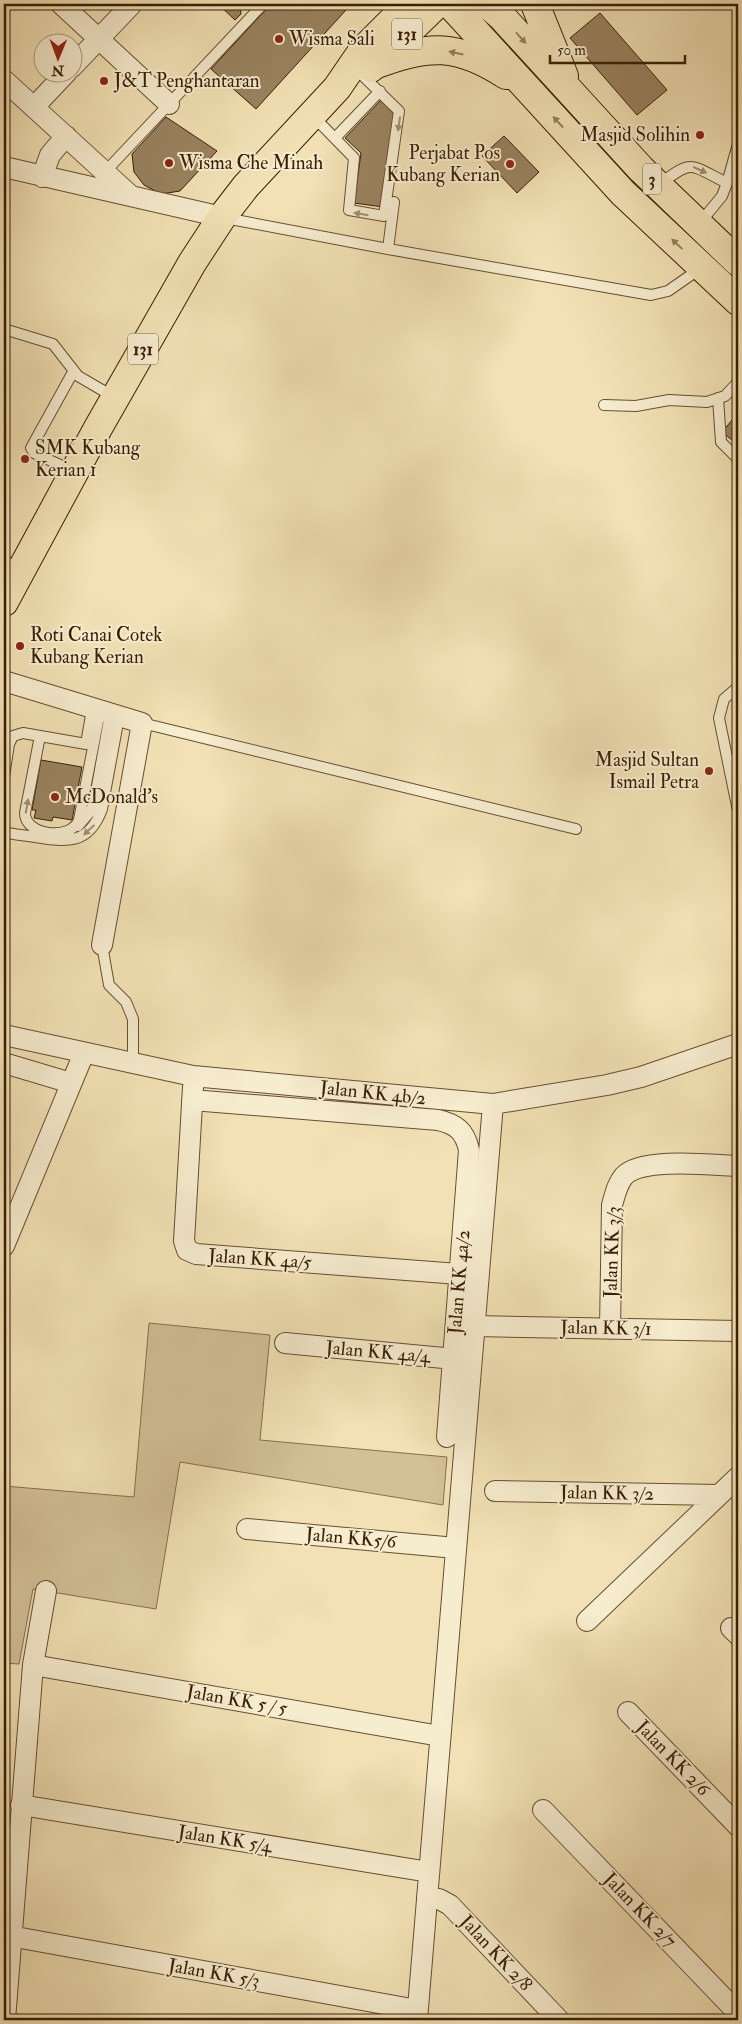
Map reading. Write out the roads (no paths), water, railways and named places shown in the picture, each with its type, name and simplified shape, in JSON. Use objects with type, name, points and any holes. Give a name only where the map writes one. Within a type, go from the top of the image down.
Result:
[{"type":"main road","points":[[379,4],[374,27],[370,70],[413,51],[449,51],[488,63],[530,91]]},
{"type":"main road","name":"131","points":[[370,70],[409,4]]},
{"type":"main road","name":"131","points":[[4,602],[11,570],[74,471],[192,262],[222,217],[246,186],[337,88],[370,70],[437,4]]},
{"type":"main road","name":"3","points":[[450,4],[624,193],[738,301]]},
{"type":"main road","name":"3","points":[[487,4],[502,17],[658,185],[738,262]]},
{"type":"main road","points":[[534,4],[570,92]]},
{"type":"street","points":[[61,4],[169,104]]},
{"type":"street","points":[[82,56],[132,4]]},
{"type":"street","points":[[4,80],[132,197]]},
{"type":"street","points":[[34,107],[58,82]]},
{"type":"street","points":[[42,177],[50,155],[66,136]]},
{"type":"street","points":[[4,167],[222,217]]},
{"type":"street","points":[[4,681],[142,723],[102,945]]},
{"type":"street","name":"Jalan KK 4b/2","points":[[4,1035],[193,1076],[487,1104],[607,1085],[641,1077],[738,1044]]},
{"type":"street","points":[[4,1246],[84,1053]]},
{"type":"street","points":[[4,1063],[71,1083]]},
{"type":"street","name":"Jalan KK 4a/5","points":[[193,1076],[184,1241],[187,1250],[192,1253],[469,1275]]},
{"type":"street","points":[[192,1100],[438,1120],[460,1128],[487,1104]]},
{"type":"street","points":[[417,2015],[456,1548],[462,1360],[475,1326],[469,1275],[487,1104]]},
{"type":"street","name":"Jalan KK 4a/2","points":[[447,1437],[462,1360],[469,1275],[469,1150],[467,1139],[460,1128]]},
{"type":"street","name":"Jalan KK 3/3","points":[[610,1329],[612,1205],[616,1189],[624,1176],[636,1168],[651,1165],[738,1166]]},
{"type":"street","name":"Jalan KK 3/1","points":[[475,1326],[738,1331]]},
{"type":"street","name":"Jalan KK 4a/4","points":[[285,1343],[462,1360]]},
{"type":"street","points":[[587,1621],[738,1477]]},
{"type":"street","name":"Jalan KK 3/2","points":[[495,1491],[719,1495]]},
{"type":"street","name":"Jalan KK5/6","points":[[247,1528],[456,1548]]},
{"type":"street","points":[[5,2020],[10,1936],[33,1665],[46,1591]]},
{"type":"street","name":"Jalan KK 5 / 5","points":[[33,1665],[440,1736]]},
{"type":"street","name":"Jalan KK 2/6","points":[[628,1712],[738,1826]]},
{"type":"street","name":"Jalan KK 5/4","points":[[21,1805],[429,1872]]},
{"type":"street","name":"Jalan KK 2/7","points":[[543,1810],[734,2014]]},
{"type":"street","name":"Jalan KK 2/8","points":[[427,1897],[439,1899],[450,1905],[559,2020]]},
{"type":"street","name":"Jalan KK 5/3","points":[[10,1936],[417,2015]]},
{"type":"lane","points":[[105,172],[169,104],[256,6]]},
{"type":"lane","points":[[312,116],[354,158],[348,206],[350,212],[384,216],[392,174],[399,111],[370,70],[335,138]]},
{"type":"lane","points":[[699,224],[722,196],[738,144]]},
{"type":"lane","points":[[658,185],[685,166],[693,166],[727,183]]},
{"type":"lane","points":[[388,249],[396,194],[392,174]]},
{"type":"lane","points":[[222,217],[388,249],[651,295],[668,291],[703,267]]},
{"type":"lane","points":[[4,329],[53,344],[59,349],[73,372],[115,398]]},
{"type":"lane","points":[[73,372],[31,448],[34,453],[74,471]]},
{"type":"lane","points":[[604,404],[636,406],[669,400],[701,403],[725,396],[738,382]]},
{"type":"lane","points":[[718,398],[721,442],[738,458]]},
{"type":"lane","points":[[738,687],[728,694],[720,711],[720,725],[736,794],[738,811]]},
{"type":"lane","points":[[40,736],[25,813],[26,821],[37,830],[59,833],[72,831],[79,820],[99,746],[105,713]]},
{"type":"lane","points":[[4,832],[61,841],[73,840],[83,836],[98,820],[102,809],[99,746],[105,713]]},
{"type":"lane","points":[[142,723],[576,829]]},
{"type":"lane","points":[[4,777],[9,744],[13,736],[23,733],[99,746]]},
{"type":"lane","points":[[727,757],[738,762]]},
{"type":"lane","points":[[102,945],[109,985],[126,1002],[133,1020],[134,1064]]},
{"type":"place","name":"Wisma Sali","points":[[279,39]]},
{"type":"place","name":"J&T Penghantaran","points":[[104,81]]},
{"type":"place","name":"Masjid Solihin","points":[[700,135]]},
{"type":"place","name":"Wisma Che Minah","points":[[169,163]]},
{"type":"place","name":"Perjabat Pos Kubang Kerian","points":[[510,164]]},
{"type":"place","name":"SMK Kubang Kerian 1","points":[[25,459]]},
{"type":"place","name":"Roti Canai Cotek Kubang Kerian","points":[[20,646]]},
{"type":"place","name":"Masjid Sultan Ismail Petra","points":[[709,771]]},
{"type":"place","name":"McDonald's","points":[[55,797]]}]
